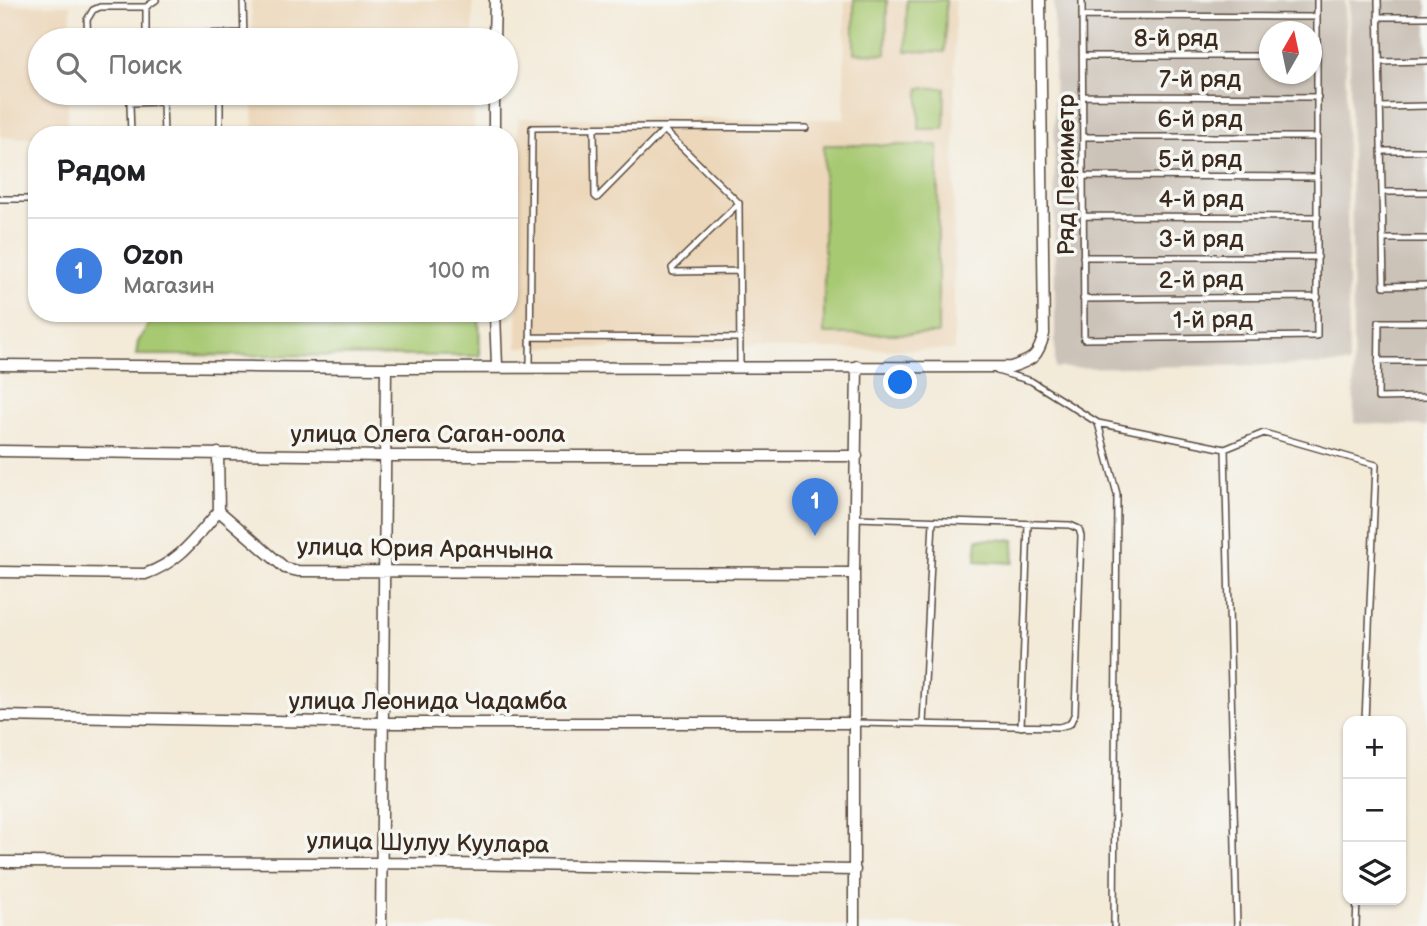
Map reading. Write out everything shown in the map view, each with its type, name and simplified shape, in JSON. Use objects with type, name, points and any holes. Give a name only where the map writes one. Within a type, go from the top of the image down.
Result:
[{"type":"street","points":[[494,28],[495,0]]},
{"type":"street","points":[[0,365],[386,368],[1011,367],[1030,360],[1040,350],[1044,334],[1040,0]]},
{"type":"street","points":[[494,105],[494,126]]},
{"type":"street","points":[[495,322],[497,366]]},
{"type":"street","points":[[854,926],[857,366]]},
{"type":"street","points":[[381,926],[386,368]]},
{"type":"street","name":"улица Олега Саган-оола","points":[[0,451],[386,456],[857,456]]},
{"type":"street","points":[[0,572],[145,573],[163,568],[178,558],[219,511],[218,453]]},
{"type":"street","name":"улица Юрия Аранчына","points":[[219,511],[285,568],[298,572],[854,573]]},
{"type":"street","name":"улица Леонида Чадамба","points":[[0,716],[384,723],[855,723]]},
{"type":"street","name":"улица Шулуу Куулара","points":[[0,862],[381,863],[855,870]]},
{"type":"lane","points":[[87,28],[87,20],[93,10],[100,7],[146,7],[156,0]]},
{"type":"lane","points":[[243,0],[243,28]]},
{"type":"lane","name":"Ряд Периметр","points":[[1082,0],[1084,339],[1094,339]]},
{"type":"lane","points":[[1317,0],[1317,21]]},
{"type":"lane","points":[[1378,0],[1384,286],[1427,285]]},
{"type":"lane","points":[[146,7],[146,28]]},
{"type":"lane","points":[[1082,16],[1317,17]]},
{"type":"lane","points":[[1378,18],[1427,17]]},
{"type":"lane","name":"8-й ряд","points":[[1083,56],[1259,56]]},
{"type":"lane","points":[[1379,62],[1427,61]]},
{"type":"lane","points":[[1317,84],[1318,297]]},
{"type":"lane","name":"7-й ряд","points":[[1083,96],[1318,97]]},
{"type":"lane","points":[[130,105],[131,126]]},
{"type":"lane","points":[[163,105],[164,126]]},
{"type":"lane","points":[[219,105],[220,126]]},
{"type":"lane","points":[[1380,107],[1427,106]]},
{"type":"lane","points":[[530,366],[532,128],[806,128]]},
{"type":"lane","points":[[594,128],[594,196],[597,198],[663,129]]},
{"type":"lane","points":[[663,129],[739,203],[740,366]]},
{"type":"lane","name":"6-й ряд","points":[[1083,136],[1318,137]]},
{"type":"lane","points":[[1381,151],[1427,151]]},
{"type":"lane","name":"5-й ряд","points":[[1083,176],[1318,177]]},
{"type":"lane","points":[[1382,192],[1427,192]]},
{"type":"lane","points":[[0,199],[28,199]]},
{"type":"lane","points":[[739,203],[672,268],[673,272],[739,271]]},
{"type":"lane","name":"4-й ряд","points":[[1083,216],[1318,217]]},
{"type":"lane","points":[[1383,239],[1427,239]]},
{"type":"lane","name":"3-й ряд","points":[[1083,257],[1318,257]]},
{"type":"lane","name":"2-й ряд","points":[[1083,299],[1318,297]]},
{"type":"lane","name":"1-й ряд","points":[[1094,339],[1317,336],[1318,297]]},
{"type":"lane","points":[[1427,322],[1378,322],[1378,398],[1427,397]]},
{"type":"lane","points":[[530,337],[739,338]]},
{"type":"lane","points":[[1378,361],[1427,360]]},
{"type":"lane","points":[[984,367],[1031,381],[1098,423],[1225,449],[1264,433],[1376,465],[1365,716]]},
{"type":"lane","points":[[1098,423],[1117,494],[1114,926]]},
{"type":"lane","points":[[1225,449],[1237,926]]},
{"type":"lane","points":[[855,518],[1075,526],[1079,528],[1082,536],[1073,719],[1070,724],[1059,727],[1021,727],[855,723]]},
{"type":"lane","points":[[923,724],[933,521]]},
{"type":"lane","points":[[1021,727],[1028,524]]},
{"type":"lane","points":[[1356,926],[1357,905]]},
{"type":"shaded area","points":[[251,0],[473,0],[473,28],[252,28]]},
{"type":"shaded area","points":[[845,0],[955,0],[954,350],[517,347],[518,118],[844,119]]},
{"type":"shaded area","points":[[1054,0],[1345,0],[1349,364],[1055,368]]},
{"type":"shaded area","points":[[1349,0],[1427,0],[1427,426],[1354,423]]},
{"type":"shaded area","points":[[0,5],[71,5],[70,28],[28,28],[28,105],[68,105],[67,126],[28,126],[28,138],[0,137]]},
{"type":"shaded area","points":[[253,105],[474,105],[474,126],[254,126]]},
{"type":"green space","points":[[854,0],[887,0],[886,54],[854,53]]},
{"type":"green space","points":[[907,0],[946,0],[945,52],[906,51]]},
{"type":"green space","points":[[919,88],[945,88],[944,129],[919,129]]},
{"type":"green space","points":[[824,145],[938,145],[938,334],[824,334]]},
{"type":"green space","points":[[150,322],[479,322],[480,356],[136,355],[138,342]]},
{"type":"green space","points":[[977,539],[1014,540],[1013,563],[976,561]]},
{"type":"place","name":"Ozon","points":[[815,536]]}]
